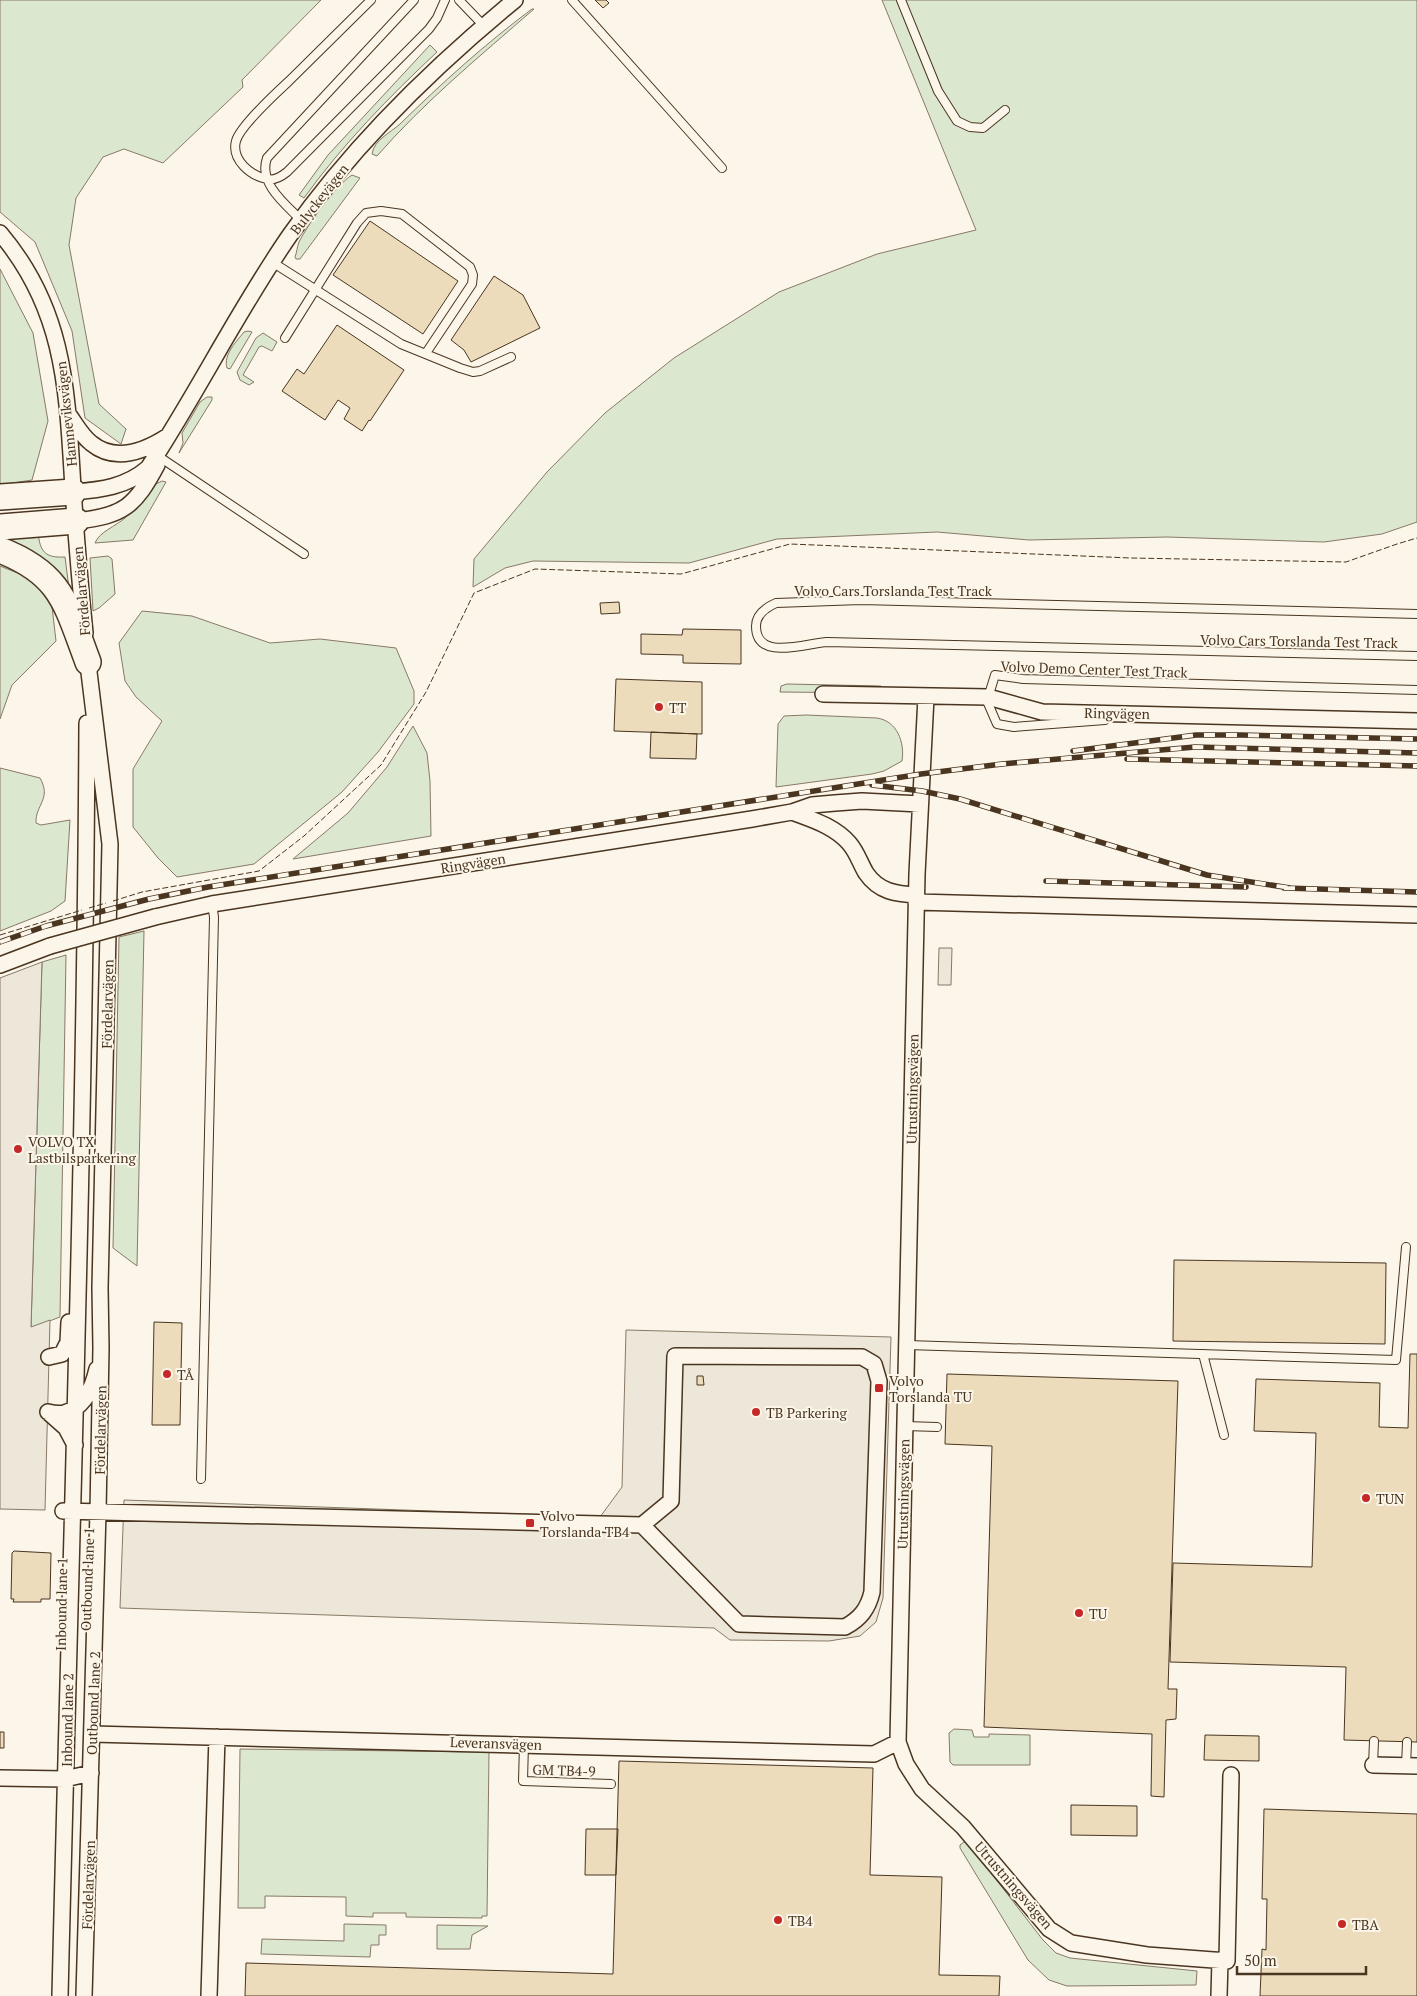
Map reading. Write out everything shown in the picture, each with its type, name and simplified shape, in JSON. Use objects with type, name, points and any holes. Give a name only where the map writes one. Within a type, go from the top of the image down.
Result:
[{"type":"main road","points":[[0,497],[74,492]]},
{"type":"main road","points":[[0,527],[76,521]]},
{"type":"main road","points":[[0,550],[26,561],[49,579],[66,603],[88,662]]},
{"type":"street","name":"Bulyckevägen","points":[[76,521],[98,519],[120,512],[141,493],[164,447],[272,262],[301,220],[378,126],[448,57],[516,0]]},
{"type":"street","name":"Hamneviksvägen","points":[[0,233],[11,246],[30,276],[42,300],[61,357],[68,414],[76,521]]},
{"type":"street","name":"Bulyckevägen","points":[[68,414],[90,443],[108,453],[120,455],[133,453],[152,445],[164,447]]},
{"type":"street","name":"Bulyckevägen","points":[[74,492],[109,488],[130,480],[148,468],[164,447]]},
{"type":"street","name":"Fördelarvägen","points":[[76,521],[78,564],[88,662],[110,844],[100,1288],[101,1348],[94,1512]]},
{"type":"street","name":"Fördelarvägen","points":[[68,1511],[75,1465],[85,980],[88,662]]},
{"type":"street","name":"Ringvägen","points":[[823,694],[988,697],[1042,712],[1417,721]]},
{"type":"street","points":[[920,804],[926,697]]},
{"type":"street","name":"Ringvägen","points":[[0,965],[50,946],[155,917],[212,904],[792,812],[812,806],[862,801],[920,804]]},
{"type":"street","name":"Utrustningsvägen","points":[[920,804],[898,1742],[906,1764],[922,1788],[963,1826],[1049,1929],[1071,1943],[1147,1955],[1224,1961]]},
{"type":"street","name":"Ringvägen","points":[[792,812],[827,825],[849,843],[867,874],[879,886],[894,894],[917,898],[1417,915]]},
{"type":"street","name":"Fördelarvägen","points":[[49,1357],[62,1354],[68,1342],[69,1303],[79,1286]]},
{"type":"street","name":"Fördelarvägen","points":[[75,1445],[66,1428],[48,1412],[63,1413],[85,1399],[93,1384],[101,1348]]},
{"type":"street","points":[[68,1511],[642,1525],[671,1501],[675,1356],[862,1357],[874,1364],[879,1381],[872,1592],[867,1608],[856,1622],[845,1627],[739,1624],[642,1525]]},
{"type":"street","name":"Outbound lane 1","points":[[86,1774],[94,1512],[93,1384]]},
{"type":"street","name":"Inbound lane 1","points":[[61,1779],[68,1511],[66,1428]]},
{"type":"street","name":"Outbound lane 2","points":[[86,1774],[92,1734],[94,1512]]},
{"type":"street","name":"Leveransvägen","points":[[92,1734],[874,1754],[898,1742]]},
{"type":"street","points":[[209,1996],[217,1737]]},
{"type":"street","points":[[1373,1765],[1412,1766]]},
{"type":"street","name":"Fördelarvägen","points":[[84,1996],[86,1774]]},
{"type":"street","points":[[0,1778],[61,1779],[86,1774]]},
{"type":"street","points":[[1219,1996],[1224,1961],[1231,1775]]},
{"type":"street","name":"Fördelarvägen","points":[[60,1996],[61,1779]]},
{"type":"lane","points":[[371,0],[256,113],[236,139],[237,155],[245,169],[267,180],[282,176],[288,172],[429,29],[437,18],[445,0]]},
{"type":"lane","points":[[301,220],[274,193],[267,180],[264,167],[267,158],[414,0]]},
{"type":"lane","points":[[459,0],[484,26]]},
{"type":"lane","points":[[572,0],[722,168]]},
{"type":"lane","points":[[900,0],[930,76],[958,121],[970,127],[983,128],[1005,110]]},
{"type":"lane","points":[[285,338],[356,223],[366,213],[381,211],[402,214],[470,267],[472,284],[426,353]]},
{"type":"lane","points":[[272,262],[401,344],[473,372],[480,372],[511,357]]},
{"type":"lane","points":[[164,447],[304,554]]},
{"type":"lane","name":"Volvo Cars Torslanda Test Track","points":[[1417,614],[861,600],[776,603],[766,608],[756,624],[758,633],[764,643],[780,649],[827,642],[1417,656]]},
{"type":"lane","name":"Volvo Demo Center Test Track","points":[[988,697],[995,675],[1023,679],[1417,690]]},
{"type":"lane","points":[[988,697],[987,700],[997,724],[1014,727],[1171,715]]},
{"type":"lane","points":[[201,1479],[209,1179],[214,917],[212,904]]},
{"type":"lane","points":[[907,1345],[1396,1360],[1406,1247]]},
{"type":"lane","points":[[1203,1354],[1224,1435]]},
{"type":"lane","points":[[905,1426],[937,1427]]},
{"type":"lane","points":[[1373,1765],[1374,1740]]},
{"type":"lane","points":[[1407,1742],[1412,1766]]},
{"type":"lane","name":"GM TB4-9","points":[[524,1744],[523,1781],[611,1784]]},
{"type":"green space","points":[[0,0],[321,0],[242,80],[243,87],[163,163],[124,149],[103,157],[76,198],[69,245],[99,404],[126,429],[121,444],[85,418],[72,331],[35,242],[0,212]]},
{"type":"green space","points":[[882,0],[1417,0],[1417,522],[1382,534],[1324,542],[1167,537],[1029,540],[937,532],[777,539],[689,563],[533,561],[505,568],[473,587],[474,559],[547,472],[605,413],[674,358],[779,292],[877,254],[976,230]]},
{"type":"green space","points":[[534,9],[433,98],[377,156],[372,154],[373,149],[383,137],[400,124],[481,50]]},
{"type":"green space","points":[[430,45],[437,52],[367,122],[334,159],[304,198],[299,195],[328,155]]},
{"type":"green space","points":[[352,175],[360,178],[300,259],[296,259],[299,242],[309,225],[338,187]]},
{"type":"green space","points":[[0,269],[33,333],[48,421],[32,480],[0,485]]},
{"type":"green space","points":[[244,332],[252,332],[230,369],[227,368],[227,358],[231,349]]},
{"type":"green space","points":[[263,333],[277,342],[272,351],[262,346],[259,347],[243,375],[254,382],[249,385],[240,380],[237,372],[256,338]]},
{"type":"green space","points":[[207,397],[212,397],[212,400],[179,453],[183,443],[182,433],[200,402]]},
{"type":"green space","points":[[162,481],[166,482],[133,540],[95,543],[104,532],[130,513],[146,492]]},
{"type":"green space","points":[[38,532],[42,549],[48,555],[65,557],[69,588],[0,535]]},
{"type":"green space","points":[[108,556],[112,559],[115,594],[93,611],[90,558]]},
{"type":"green space","points":[[0,566],[30,578],[51,598],[56,641],[12,685],[0,719]]},
{"type":"green space","points":[[142,611],[192,616],[270,643],[320,639],[396,648],[414,691],[414,704],[378,752],[342,792],[254,864],[177,877],[158,858],[133,827],[133,769],[162,721],[136,697],[125,681],[119,643]]},
{"type":"green space","points":[[787,684],[881,686],[881,693],[780,692],[781,686]]},
{"type":"green space","points":[[784,716],[877,718],[884,720],[890,723],[901,740],[902,761],[884,771],[872,774],[776,787],[778,724]]},
{"type":"green space","points":[[413,726],[427,753],[430,781],[431,836],[293,859],[348,813],[387,767]]},
{"type":"green space","points":[[0,768],[40,778],[44,797],[36,817],[36,823],[41,825],[70,820],[65,901],[51,911],[0,931]]},
{"type":"green space","points":[[144,931],[137,1266],[113,1248],[119,937]]},
{"type":"green space","points":[[66,955],[60,1317],[31,1328],[42,962]]},
{"type":"green space","points":[[954,1729],[972,1730],[974,1737],[989,1737],[989,1734],[1030,1735],[1030,1765],[953,1765],[950,1762],[949,1733]]},
{"type":"green space","points":[[240,1749],[489,1752],[487,1916],[482,1916],[482,1918],[406,1917],[406,1913],[373,1913],[373,1917],[346,1916],[346,1897],[265,1896],[265,1908],[238,1908]]},
{"type":"green space","points":[[967,1842],[1043,1940],[1056,1953],[1070,1958],[1197,1971],[1196,1985],[1067,1986],[1049,1980],[1028,1960],[960,1848],[960,1845]]},
{"type":"green space","points":[[344,1924],[386,1925],[386,1935],[379,1935],[379,1945],[371,1945],[370,1957],[261,1954],[262,1939],[344,1941]]},
{"type":"green space","points":[[437,1925],[488,1926],[472,1935],[470,1949],[437,1949]]},
{"type":"shaded area","points":[[939,948],[952,948],[951,985],[938,985]]},
{"type":"shaded area","name":"VOLVO TX Lastbilsparkering","points":[[42,962],[31,1327],[50,1320],[45,1510],[0,1509],[0,978]]},
{"type":"shaded area","name":"TB Parkering","points":[[626,1330],[891,1337],[883,1598],[876,1622],[860,1636],[829,1641],[730,1640],[714,1628],[120,1608],[124,1500],[600,1517],[622,1487]]},
{"type":"building","points":[[595,0],[606,0],[609,3],[603,8]]},
{"type":"building","points":[[370,221],[458,281],[423,334],[333,275]]},
{"type":"building","points":[[494,276],[523,295],[540,328],[471,362],[464,350],[451,340]]},
{"type":"building","points":[[337,325],[404,370],[362,431],[344,419],[350,408],[338,400],[325,420],[282,391],[297,369],[304,374]]},
{"type":"building","points":[[619,602],[620,613],[601,614],[600,603]]},
{"type":"building","points":[[683,629],[741,630],[741,664],[683,663],[683,655],[641,654],[641,634],[682,635]]},
{"type":"building","name":"TT","points":[[616,679],[702,682],[702,734],[614,731]]},
{"type":"building","points":[[651,732],[697,734],[696,759],[650,758]]},
{"type":"building","points":[[1174,1260],[1386,1263],[1385,1344],[1173,1341]]},
{"type":"building","name":"TÅ","points":[[154,1322],[182,1323],[180,1425],[152,1425]]},
{"type":"building","name":"TUN","points":[[1410,1354],[1417,1354],[1417,1742],[1344,1740],[1346,1667],[1170,1662],[1173,1563],[1312,1567],[1316,1433],[1254,1431],[1256,1379],[1380,1383],[1379,1427],[1408,1428]]},
{"type":"building","name":"TU","points":[[947,1374],[1178,1381],[1168,1689],[1177,1689],[1176,1719],[1166,1720],[1164,1797],[1151,1796],[1152,1734],[984,1727],[992,1446],[945,1444]]},
{"type":"building","points":[[697,1376],[703,1376],[704,1385],[697,1385]]},
{"type":"building","points":[[14,1551],[51,1553],[50,1599],[41,1599],[41,1602],[13,1602],[14,1599],[11,1599],[12,1553]]},
{"type":"building","points":[[0,1732],[4,1732],[4,1748],[0,1748]]},
{"type":"building","points":[[1205,1735],[1259,1736],[1259,1761],[1204,1760]]},
{"type":"building","name":"TB4","points":[[619,1761],[873,1768],[870,1875],[942,1877],[939,1975],[1000,1976],[999,1996],[245,1996],[246,1963],[613,1974]]},
{"type":"building","points":[[1071,1805],[1137,1806],[1137,1836],[1071,1835]]},
{"type":"building","name":"TBA","points":[[1264,1809],[1417,1814],[1417,1996],[1260,1996],[1262,1949],[1266,1950],[1267,1899],[1262,1899]]},
{"type":"building","points":[[586,1829],[618,1829],[616,1875],[585,1875]]},
{"type":"railway","points":[[1073,751],[1196,735],[1417,739]]},
{"type":"railway","points":[[0,942],[46,926],[149,899],[208,887],[921,774],[1002,764],[1195,747],[1417,753]]},
{"type":"railway","points":[[1127,759],[1417,766]]},
{"type":"railway","points":[[872,785],[922,791],[960,799],[1207,875],[1290,888]]},
{"type":"railway","points":[[1046,881],[1246,887]]},
{"type":"railway","points":[[1284,888],[1417,892]]},
{"type":"fence","points":[[113,901],[142,892],[259,871],[304,836],[381,765],[426,692],[474,593],[535,569],[681,574],[790,544],[1131,558],[1346,562],[1417,538]]},
{"type":"fence","points":[[89,908],[106,903]]},
{"type":"fence","points":[[0,935],[82,910]]},
{"type":"place","name":"TT","points":[[659,707]]},
{"type":"place","name":"VOLVO TX Lastbilsparkering","points":[[18,1149]]},
{"type":"place","name":"TÅ","points":[[167,1374]]},
{"type":"place","name":"Volvo Torslanda TU","points":[[879,1388]]},
{"type":"place","name":"TB Parkering","points":[[756,1412]]},
{"type":"place","name":"TUN","points":[[1366,1498]]},
{"type":"place","name":"Volvo Torslanda TB4","points":[[530,1523]]},
{"type":"place","name":"TU","points":[[1079,1613]]},
{"type":"place","name":"TB4","points":[[778,1920]]},
{"type":"place","name":"TBA","points":[[1342,1924]]}]
